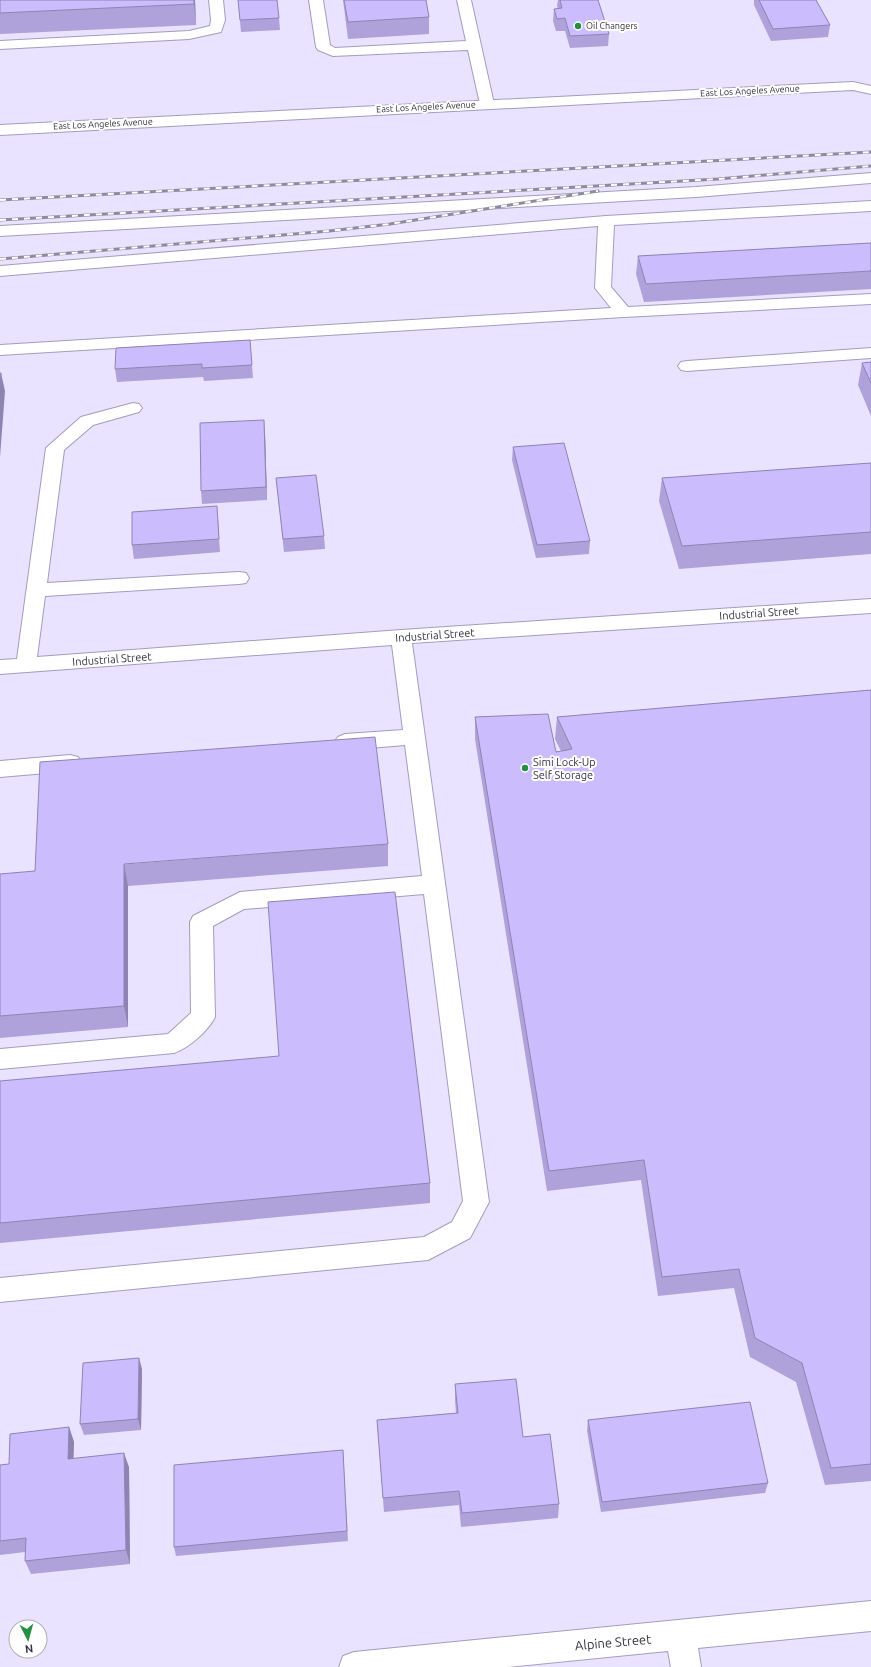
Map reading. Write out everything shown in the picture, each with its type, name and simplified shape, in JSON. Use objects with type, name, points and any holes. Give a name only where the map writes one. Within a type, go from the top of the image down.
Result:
[{"type":"street","points":[[0,45],[189,35],[216,29],[218,20],[216,0]]},
{"type":"street","points":[[316,0],[323,48],[333,52],[475,45]]},
{"type":"street","points":[[464,0],[475,45],[486,104]]},
{"type":"street","name":"East Los Angeles Avenue","points":[[853,86],[871,75]]},
{"type":"street","name":"East Los Angeles Avenue","points":[[0,130],[853,86],[871,90]]},
{"type":"street","points":[[0,231],[696,192],[871,178]]},
{"type":"street","points":[[0,271],[606,221],[871,206]]},
{"type":"street","points":[[606,221],[603,288],[624,312]]},
{"type":"street","points":[[0,350],[624,312],[871,299]]},
{"type":"street","points":[[687,366],[871,354]]},
{"type":"street","points":[[26,665],[54,448],[87,421],[133,408]]},
{"type":"street","points":[[36,590],[239,578]]},
{"type":"street","name":"Industrial Street","points":[[0,667],[401,637],[871,606]]},
{"type":"street","points":[[0,1290],[428,1248],[461,1230],[476,1202],[401,637]]},
{"type":"street","points":[[326,744],[414,737]]},
{"type":"street","points":[[0,769],[88,762]]},
{"type":"street","points":[[0,1059],[174,1043],[203,1017],[201,922],[240,901],[433,884]]},
{"type":"street","name":"Alpine Street","points":[[354,1667],[681,1636],[871,1616]]},
{"type":"street","points":[[681,1636],[686,1667]]},
{"type":"building","points":[[0,0],[194,0],[194,4],[0,13]]},
{"type":"building","points":[[238,0],[277,0],[279,18],[240,20]]},
{"type":"building","points":[[344,0],[426,0],[429,17],[348,22]]},
{"type":"building","name":"Oil Changers","points":[[560,0],[598,0],[609,34],[570,36],[565,18],[557,19],[554,9],[562,8]]},
{"type":"building","points":[[759,0],[816,0],[830,25],[773,29]]},
{"type":"building","points":[[871,243],[871,271],[646,284],[638,256]]},
{"type":"building","points":[[250,340],[252,365],[202,368],[202,364],[115,369],[116,348]]},
{"type":"building","points":[[871,362],[871,383],[862,363]]},
{"type":"building","points":[[264,420],[266,487],[201,491],[200,423]]},
{"type":"building","points":[[564,443],[590,541],[537,545],[513,447]]},
{"type":"building","points":[[871,463],[871,532],[682,546],[662,478]]},
{"type":"building","points":[[316,475],[324,536],[283,539],[276,478]]},
{"type":"building","points":[[217,506],[219,539],[132,545],[132,512]]},
{"type":"building","points":[[871,690],[871,1464],[831,1468],[802,1363],[755,1338],[739,1269],[662,1277],[644,1160],[549,1171],[475,717],[548,714],[556,752],[572,749],[557,717]]},
{"type":"building","points":[[375,737],[388,844],[124,864],[124,1006],[0,1016],[0,874],[35,871],[40,762]]},
{"type":"building","points":[[395,892],[430,1183],[0,1223],[0,1081],[279,1056],[268,902]]},
{"type":"building","points":[[139,1358],[138,1419],[80,1424],[83,1363]]},
{"type":"building","points":[[516,1379],[523,1437],[550,1434],[559,1504],[462,1513],[459,1491],[383,1498],[377,1420],[458,1413],[455,1384]]},
{"type":"building","points":[[750,1402],[768,1483],[602,1502],[588,1420]]},
{"type":"building","points":[[69,1427],[68,1459],[124,1453],[126,1550],[25,1561],[26,1538],[0,1541],[0,1465],[9,1464],[10,1434]]},
{"type":"building","points":[[343,1450],[347,1531],[174,1547],[174,1465]]},
{"type":"railway","points":[[0,200],[871,152]]},
{"type":"railway","points":[[0,220],[718,179],[871,166]]},
{"type":"railway","points":[[0,259],[329,231],[390,224],[598,191]]},
{"type":"place","name":"Oil Changers","points":[[578,26]]},
{"type":"place","name":"Simi Lock-Up Self Storage","points":[[525,768]]}]
